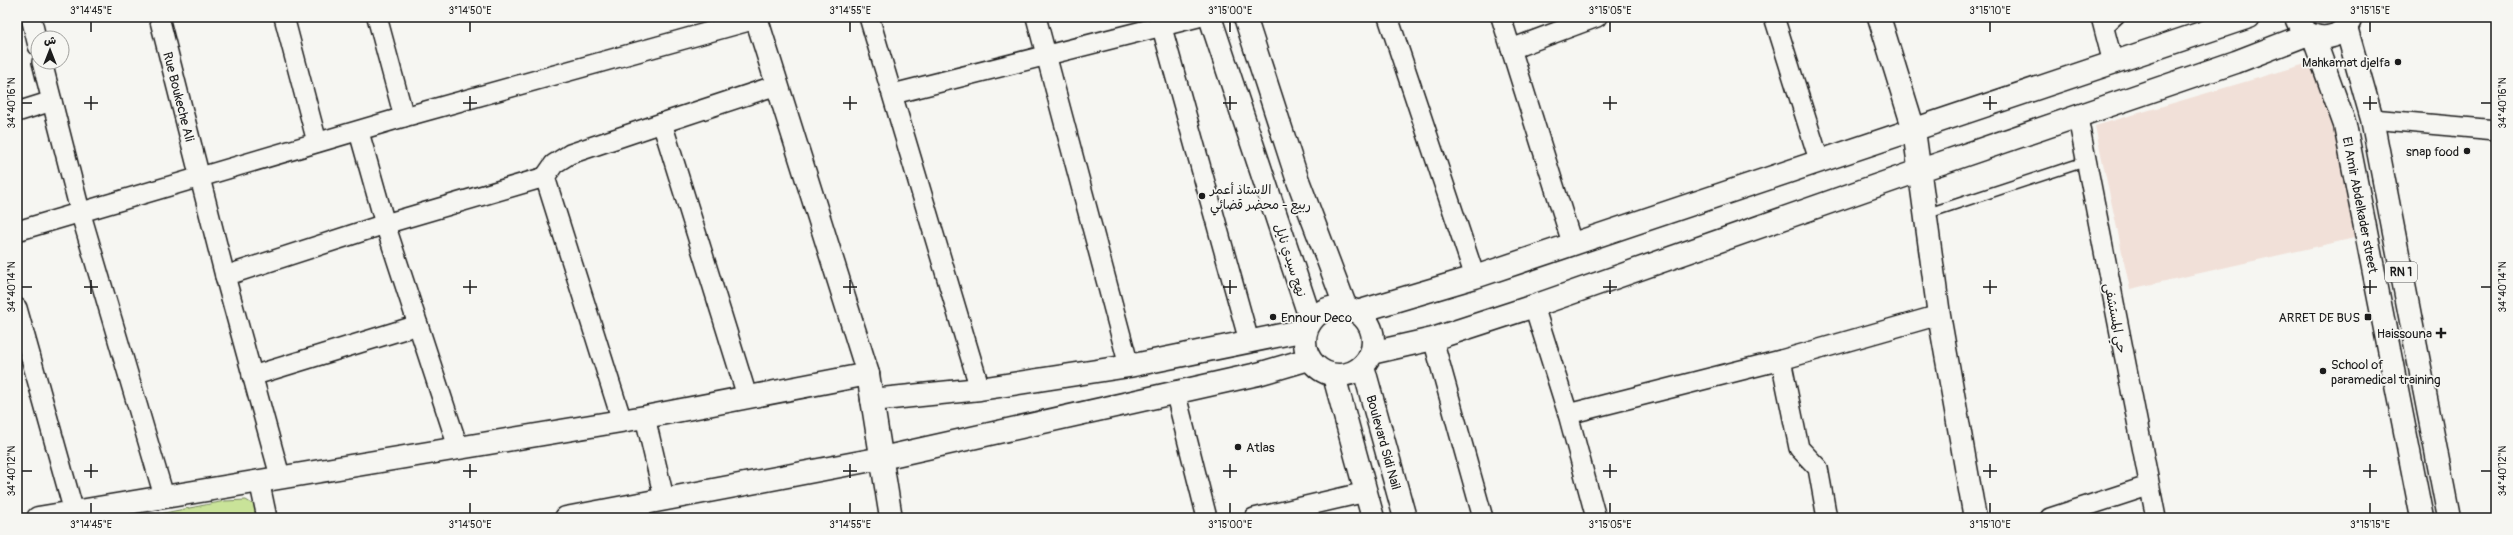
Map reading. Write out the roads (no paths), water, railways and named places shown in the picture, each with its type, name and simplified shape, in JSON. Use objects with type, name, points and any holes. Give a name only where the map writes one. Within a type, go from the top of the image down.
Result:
[{"type":"street","points":[[30,17],[34,30]]},
{"type":"street","name":"Rue Boukeche Ali","points":[[159,17],[252,376],[269,478],[267,518]]},
{"type":"street","points":[[284,17],[317,142]]},
{"type":"street","points":[[377,17],[404,117]]},
{"type":"street","points":[[869,17],[894,94],[980,390]]},
{"type":"street","points":[[1036,17],[1129,366]]},
{"type":"street","points":[[894,94],[1046,55],[1160,21],[1198,17]]},
{"type":"street","name":"نهج سيدي نايل","points":[[1210,17],[1309,325]]},
{"type":"street","points":[[1245,17],[1297,178],[1351,310],[1369,326],[1372,335],[1367,360]]},
{"type":"street","points":[[1388,17],[1475,277]]},
{"type":"street","points":[[1501,17],[1572,243]]},
{"type":"street","points":[[1511,48],[1597,17]]},
{"type":"street","points":[[1774,17],[1819,160]]},
{"type":"street","points":[[1879,17],[1914,130],[1921,170],[1939,315],[1975,518]]},
{"type":"street","points":[[872,400],[980,390],[1129,366],[1249,342],[1309,325],[1327,309],[1351,310],[1475,277],[1819,160],[1914,130],[2249,17]]},
{"type":"street","points":[[17,231],[199,176],[317,142],[359,132],[404,117],[756,18],[868,374],[891,518]]},
{"type":"street","points":[[1309,325],[1304,340],[1309,359],[1316,367],[1334,376],[1350,374],[1367,360],[1534,306],[1921,170],[2078,118],[2272,50],[2306,29],[2331,37],[2352,20]]},
{"type":"street","name":"RN 1","points":[[2352,20],[2448,518]]},
{"type":"street","points":[[1160,21],[1249,342]]},
{"type":"street","points":[[2103,24],[2114,63]]},
{"type":"street","name":"El Amir Abdelkader street","points":[[2306,29],[2345,125],[2422,518]]},
{"type":"street","points":[[44,70],[80,211],[164,496]]},
{"type":"street","points":[[225,276],[385,224],[545,177],[554,164],[570,154],[777,85]]},
{"type":"street","points":[[17,112],[52,102]]},
{"type":"street","name":"حي المستشفى","points":[[2078,118],[2148,486],[2156,518]]},
{"type":"street","points":[[2372,119],[2495,133]]},
{"type":"street","points":[[662,123],[747,396]]},
{"type":"street","points":[[359,132],[385,224],[458,447]]},
{"type":"street","points":[[545,177],[622,421]]},
{"type":"street","points":[[1534,306],[1568,414],[1596,518]]},
{"type":"street","points":[[17,308],[74,512]]},
{"type":"street","points":[[1568,414],[1781,360],[1939,315]]},
{"type":"street","points":[[252,376],[418,325]]},
{"type":"street","points":[[1433,339],[1483,518]]},
{"type":"street","points":[[566,518],[664,498],[882,458],[1175,391],[1258,374],[1309,359]]},
{"type":"street","name":"Boulevard Sidi Nail","points":[[1367,360],[1405,518]]},
{"type":"street","points":[[1781,360],[1799,448],[1818,468],[1827,518]]},
{"type":"street","points":[[38,518],[269,478],[622,421],[868,374]]},
{"type":"street","points":[[1334,376],[1373,518]]},
{"type":"street","points":[[1175,391],[1206,518]]},
{"type":"street","points":[[645,417],[664,498]]},
{"type":"street","points":[[2050,518],[2076,514],[2148,486]]},
{"type":"street","points":[[1254,518],[1366,492]]},
{"type":"lane","points":[[2103,24],[2120,17]]},
{"type":"lane","points":[[1926,214],[2087,161]]},
{"type":"place","name":"Mahkamat djelfa","points":[[2398,62]]},
{"type":"place","name":"snap food","points":[[2467,151]]},
{"type":"place","name":"الاستاذ أعمر ربيع - محضر قضائي","points":[[1202,196]]},
{"type":"place","name":"Ennour Deco","points":[[1273,317]]},
{"type":"place","name":"ARRET DE BUS","points":[[2368,317]]},
{"type":"place","name":"Haissouna","points":[[2441,333]]},
{"type":"place","name":"School of paramedical training","points":[[2323,371]]},
{"type":"place","name":"Atlas","points":[[1238,447]]}]
